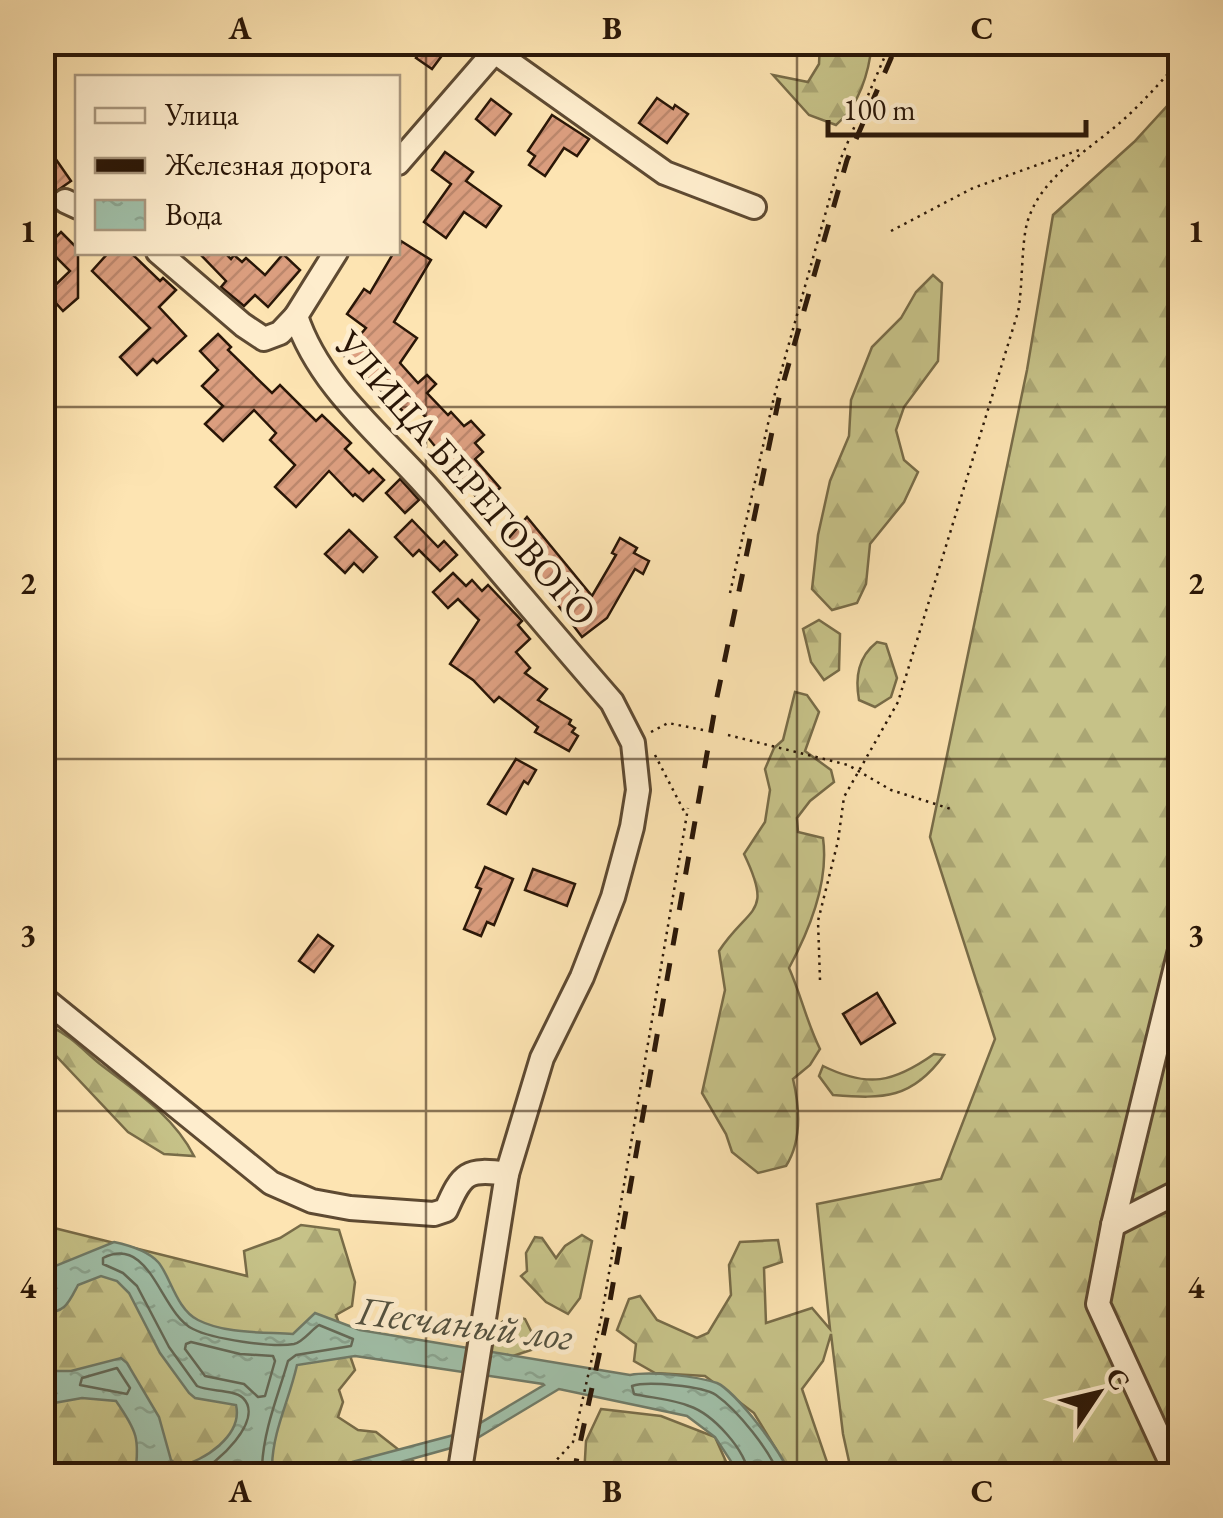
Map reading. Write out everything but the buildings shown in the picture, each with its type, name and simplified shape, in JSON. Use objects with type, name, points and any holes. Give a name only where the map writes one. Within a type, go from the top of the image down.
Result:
[{"type":"street","points":[[400,161],[499,48],[664,173],[754,207]]},
{"type":"street","points":[[161,255],[243,326],[264,339],[280,333],[296,316]]},
{"type":"street","name":"УЛИЦА БЕРЕГОВОГО","points":[[334,255],[296,316],[306,347],[348,403],[428,488],[612,702],[642,747]]},
{"type":"street","points":[[459,1473],[507,1174],[542,1058],[582,976],[614,896],[632,827],[642,747]]},
{"type":"street","points":[[1179,1475],[1098,1304],[1113,1225],[1180,950]]},
{"type":"street","points":[[42,997],[271,1183],[312,1201],[434,1214],[446,1210],[467,1174],[482,1170],[507,1174]]},
{"type":"street","points":[[1113,1225],[1180,1190]]},
{"type":"path","points":[[730,594],[774,397],[842,158],[890,42]]},
{"type":"path","points":[[820,980],[818,920],[835,856],[844,797],[898,702],[1018,312],[1026,224],[1037,198],[1086,147],[1144,101],[1180,60]]},
{"type":"path","points":[[891,231],[973,188],[1086,147]]},
{"type":"path","points":[[668,723],[703,730]]},
{"type":"path","points":[[728,736],[859,769],[891,790],[951,809]]},
{"type":"path","points":[[642,747],[686,816]]},
{"type":"path","points":[[542,1476],[573,1442],[602,1314],[688,808]]},
{"type":"green space","points":[[820,43],[872,43],[862,88],[836,125],[809,115],[773,75],[808,82],[819,64]]},
{"type":"green space","points":[[1180,92],[1180,1475],[852,1475],[831,1334],[823,1361],[802,1389],[827,1462],[819,1475],[786,1475],[776,1449],[754,1413],[705,1376],[655,1373],[634,1361],[636,1344],[617,1330],[629,1299],[640,1296],[657,1320],[697,1338],[708,1333],[731,1295],[729,1265],[740,1242],[778,1240],[782,1262],[764,1268],[766,1323],[812,1308],[830,1329],[817,1204],[941,1179],[995,1039],[930,837],[1027,370],[1053,215],[1134,142]]},
{"type":"green space","points":[[933,275],[942,283],[938,361],[904,407],[896,430],[904,460],[918,472],[904,502],[870,544],[866,584],[857,603],[832,610],[812,589],[830,481],[849,436],[851,400],[872,347],[901,318],[916,292]]},
{"type":"green space","points":[[819,620],[840,634],[839,670],[824,680],[811,662],[803,629]]},
{"type":"green space","points":[[877,642],[886,644],[897,678],[891,697],[875,707],[859,700],[857,683],[862,661]]},
{"type":"green space","points":[[795,692],[807,695],[819,712],[805,751],[831,770],[834,782],[810,801],[797,818],[798,832],[823,838],[824,854],[816,905],[789,968],[820,1049],[810,1065],[793,1079],[798,1124],[795,1146],[786,1166],[758,1173],[732,1152],[702,1093],[725,990],[719,951],[757,900],[753,874],[744,854],[765,822],[770,790],[765,769],[774,748],[783,740]]},
{"type":"green space","points":[[50,1026],[152,1105],[175,1128],[194,1156],[164,1154],[128,1132],[43,1042]]},
{"type":"green space","points":[[934,1054],[944,1055],[920,1080],[882,1096],[833,1095],[819,1076],[823,1066],[867,1080],[880,1079],[906,1071]]},
{"type":"green space","points":[[42,1225],[247,1276],[244,1251],[280,1238],[301,1225],[339,1230],[355,1282],[352,1306],[336,1315],[355,1370],[339,1390],[343,1402],[338,1417],[358,1430],[376,1432],[422,1468],[422,1475],[43,1475]]},
{"type":"green space","points":[[582,1235],[592,1241],[580,1298],[568,1314],[546,1302],[521,1276],[527,1271],[526,1253],[535,1237],[542,1238],[556,1258],[565,1246]]},
{"type":"green space","points":[[513,1316],[525,1319],[535,1339],[534,1349],[507,1358],[495,1356],[486,1344],[493,1334],[503,1331],[502,1322]]},
{"type":"green space","points":[[601,1409],[661,1416],[715,1437],[732,1475],[584,1476],[586,1441]]},
{"type":"water","points":[[114,1242],[154,1258],[190,1315],[220,1328],[293,1334],[315,1313],[360,1330],[630,1375],[708,1380],[725,1388],[746,1410],[779,1454],[789,1475],[740,1475],[715,1437],[687,1416],[559,1389],[469,1443],[354,1475],[135,1475],[135,1436],[116,1401],[82,1398],[43,1405],[43,1371],[71,1371],[121,1358],[159,1417],[171,1460],[178,1466],[210,1453],[228,1436],[237,1416],[236,1405],[195,1398],[189,1393],[160,1353],[129,1293],[117,1281],[101,1276],[78,1285],[65,1306],[43,1313],[43,1271]],"holes":[[[355,1356],[543,1384],[465,1432],[352,1462],[272,1466],[278,1428],[297,1365]]]},
{"type":"railway","points":[[573,1476],[607,1318],[717,697],[779,398],[847,160],[898,42]]},
{"type":"water label","name":"Песчаный лог","points":[[465,1323]]}]
